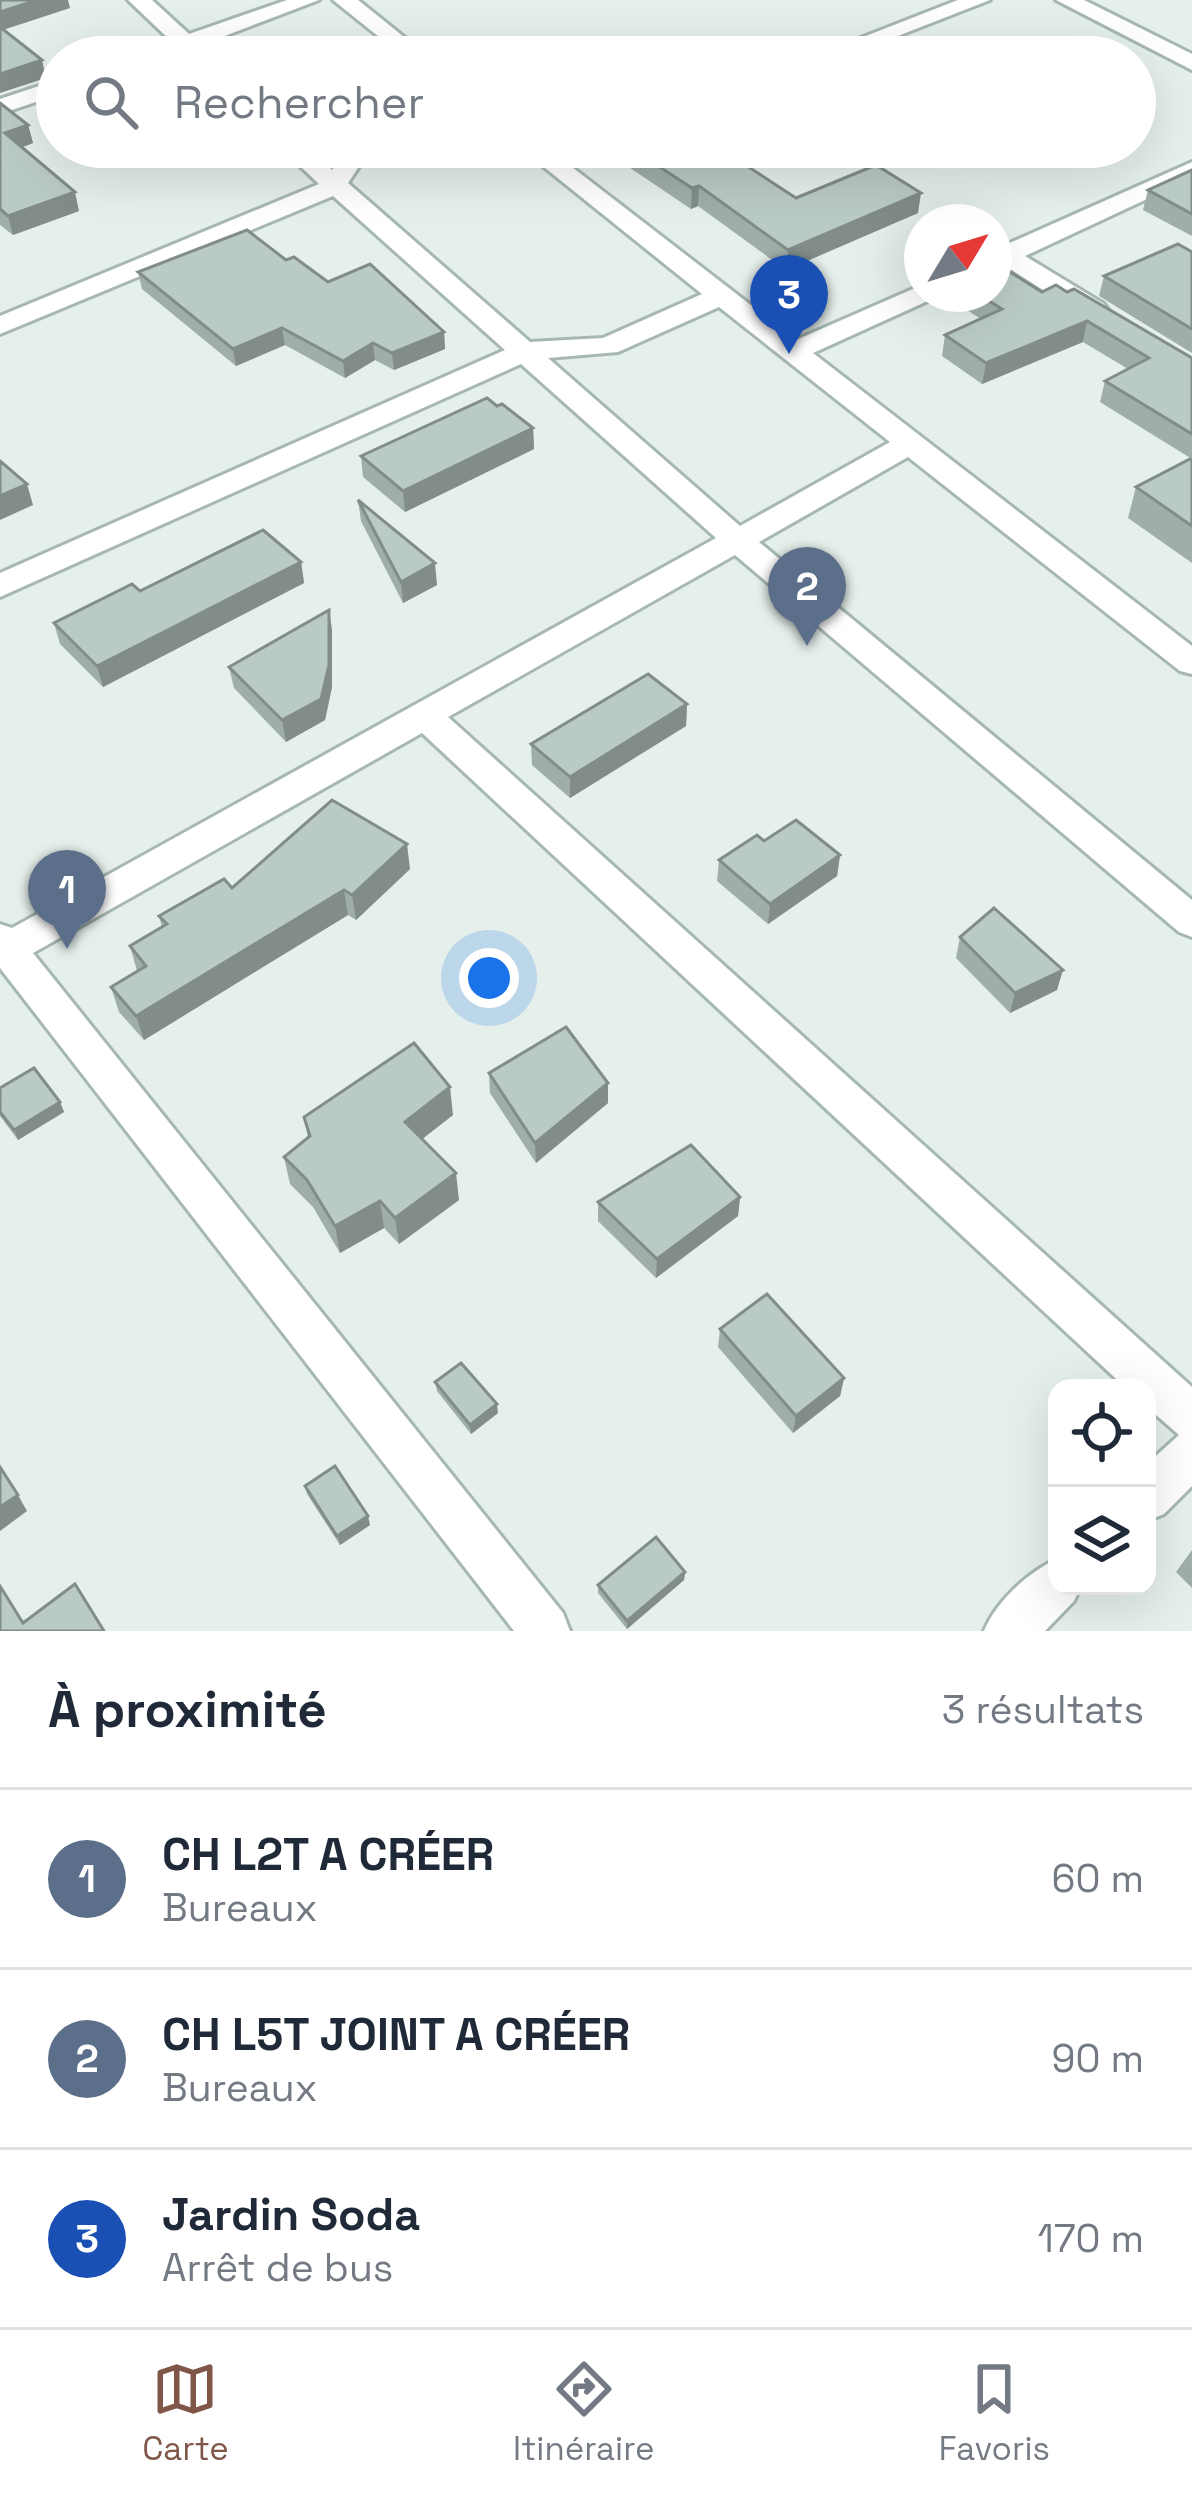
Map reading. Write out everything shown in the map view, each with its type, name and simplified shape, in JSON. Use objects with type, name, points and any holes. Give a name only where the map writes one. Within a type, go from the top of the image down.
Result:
[{"type":"street","points":[[139,0],[178,36]]},
{"type":"street","points":[[225,36],[308,0]]},
{"type":"street","points":[[344,0],[391,36]]},
{"type":"street","points":[[880,36],[979,0]]},
{"type":"street","points":[[1067,0],[1138,36]]},
{"type":"street","points":[[1156,45],[1192,63]]},
{"type":"street","points":[[0,106],[36,94]]},
{"type":"street","points":[[313,168],[735,538],[1192,922]]},
{"type":"street","points":[[0,326],[333,188],[346,168]]},
{"type":"street","points":[[558,168],[1192,663]]},
{"type":"street","points":[[1012,251],[1192,169]]},
{"type":"street","points":[[1012,264],[1119,325]]},
{"type":"street","points":[[0,586],[526,351],[569,352],[608,346],[723,296]]},
{"type":"street","points":[[794,352],[904,301]]},
{"type":"street","points":[[545,1631],[3,947],[911,443]]},
{"type":"street","points":[[424,716],[1192,1418]]},
{"type":"street","points":[[1156,1487],[1192,1453]]},
{"type":"street","points":[[1010,1631],[1048,1594]]},
{"type":"building","points":[[0,0],[37,0],[0,12]]},
{"type":"building","points":[[0,27],[36,55],[36,62],[0,74]]},
{"type":"building","points":[[0,103],[28,125],[5,133],[36,159],[36,168],[47,168],[75,192],[8,216],[0,209]]},
{"type":"building","points":[[661,168],[750,168],[796,198],[869,168],[881,168],[921,193],[788,250],[699,186],[692,188]]},
{"type":"building","points":[[1192,170],[1192,214],[1148,190]]},
{"type":"building","points":[[247,230],[286,260],[294,257],[328,282],[370,264],[444,332],[392,353],[373,343],[343,361],[282,328],[233,349],[138,272]]},
{"type":"building","points":[[1178,244],[1192,252],[1192,329],[1104,276]]},
{"type":"building","points":[[1012,273],[1042,292],[1056,285],[1067,292],[1074,289],[1192,358],[1192,434],[1105,381],[1149,358],[1087,321],[986,363],[945,335],[995,312],[1012,312]]},
{"type":"building","points":[[487,398],[533,428],[403,491],[361,456]]},
{"type":"building","points":[[1192,460],[1192,526],[1136,487]]},
{"type":"building","points":[[0,461],[27,484],[0,496]]},
{"type":"building","points":[[358,500],[435,563],[401,582]]},
{"type":"building","points":[[263,530],[301,562],[97,666],[54,623],[132,584],[140,591]]},
{"type":"building","points":[[329,610],[329,665],[321,699],[282,720],[229,667]]},
{"type":"building","points":[[648,674],[687,704],[570,777],[531,744]]},
{"type":"building","points":[[332,800],[407,844],[352,895],[344,890],[136,1016],[111,987],[146,966],[130,946],[167,924],[159,916],[224,879],[232,888]]},
{"type":"building","points":[[796,820],[840,855],[770,904],[719,860],[757,835],[764,841]]},
{"type":"building","points":[[994,908],[1063,970],[1015,993],[960,937]]},
{"type":"building","points":[[566,1027],[608,1083],[535,1143],[489,1073]]},
{"type":"building","points":[[414,1043],[450,1087],[405,1122],[456,1173],[395,1218],[380,1201],[335,1226],[307,1180],[284,1157],[310,1136],[304,1117]]},
{"type":"building","points":[[34,1068],[60,1102],[14,1130],[0,1112],[0,1088]]},
{"type":"building","points":[[691,1145],[740,1197],[657,1259],[598,1202]]},
{"type":"building","points":[[767,1294],[844,1378],[796,1416],[720,1329]]},
{"type":"building","points":[[461,1363],[497,1404],[470,1425],[435,1382]]},
{"type":"building","points":[[335,1466],[368,1516],[337,1536],[305,1486]]},
{"type":"building","points":[[0,1467],[18,1495],[0,1507]]},
{"type":"building","points":[[656,1537],[685,1572],[627,1621],[598,1585]]},
{"type":"building","points":[[75,1584],[104,1631],[0,1631],[0,1586],[23,1623]]},
{"type":"place","name":"Jardin Soda","points":[[789,354]]},
{"type":"place","name":"CH L5T JOINT A CRÉER","points":[[807,646]]},
{"type":"place","name":"CH L2T A CRÉER","points":[[67,949]]}]
